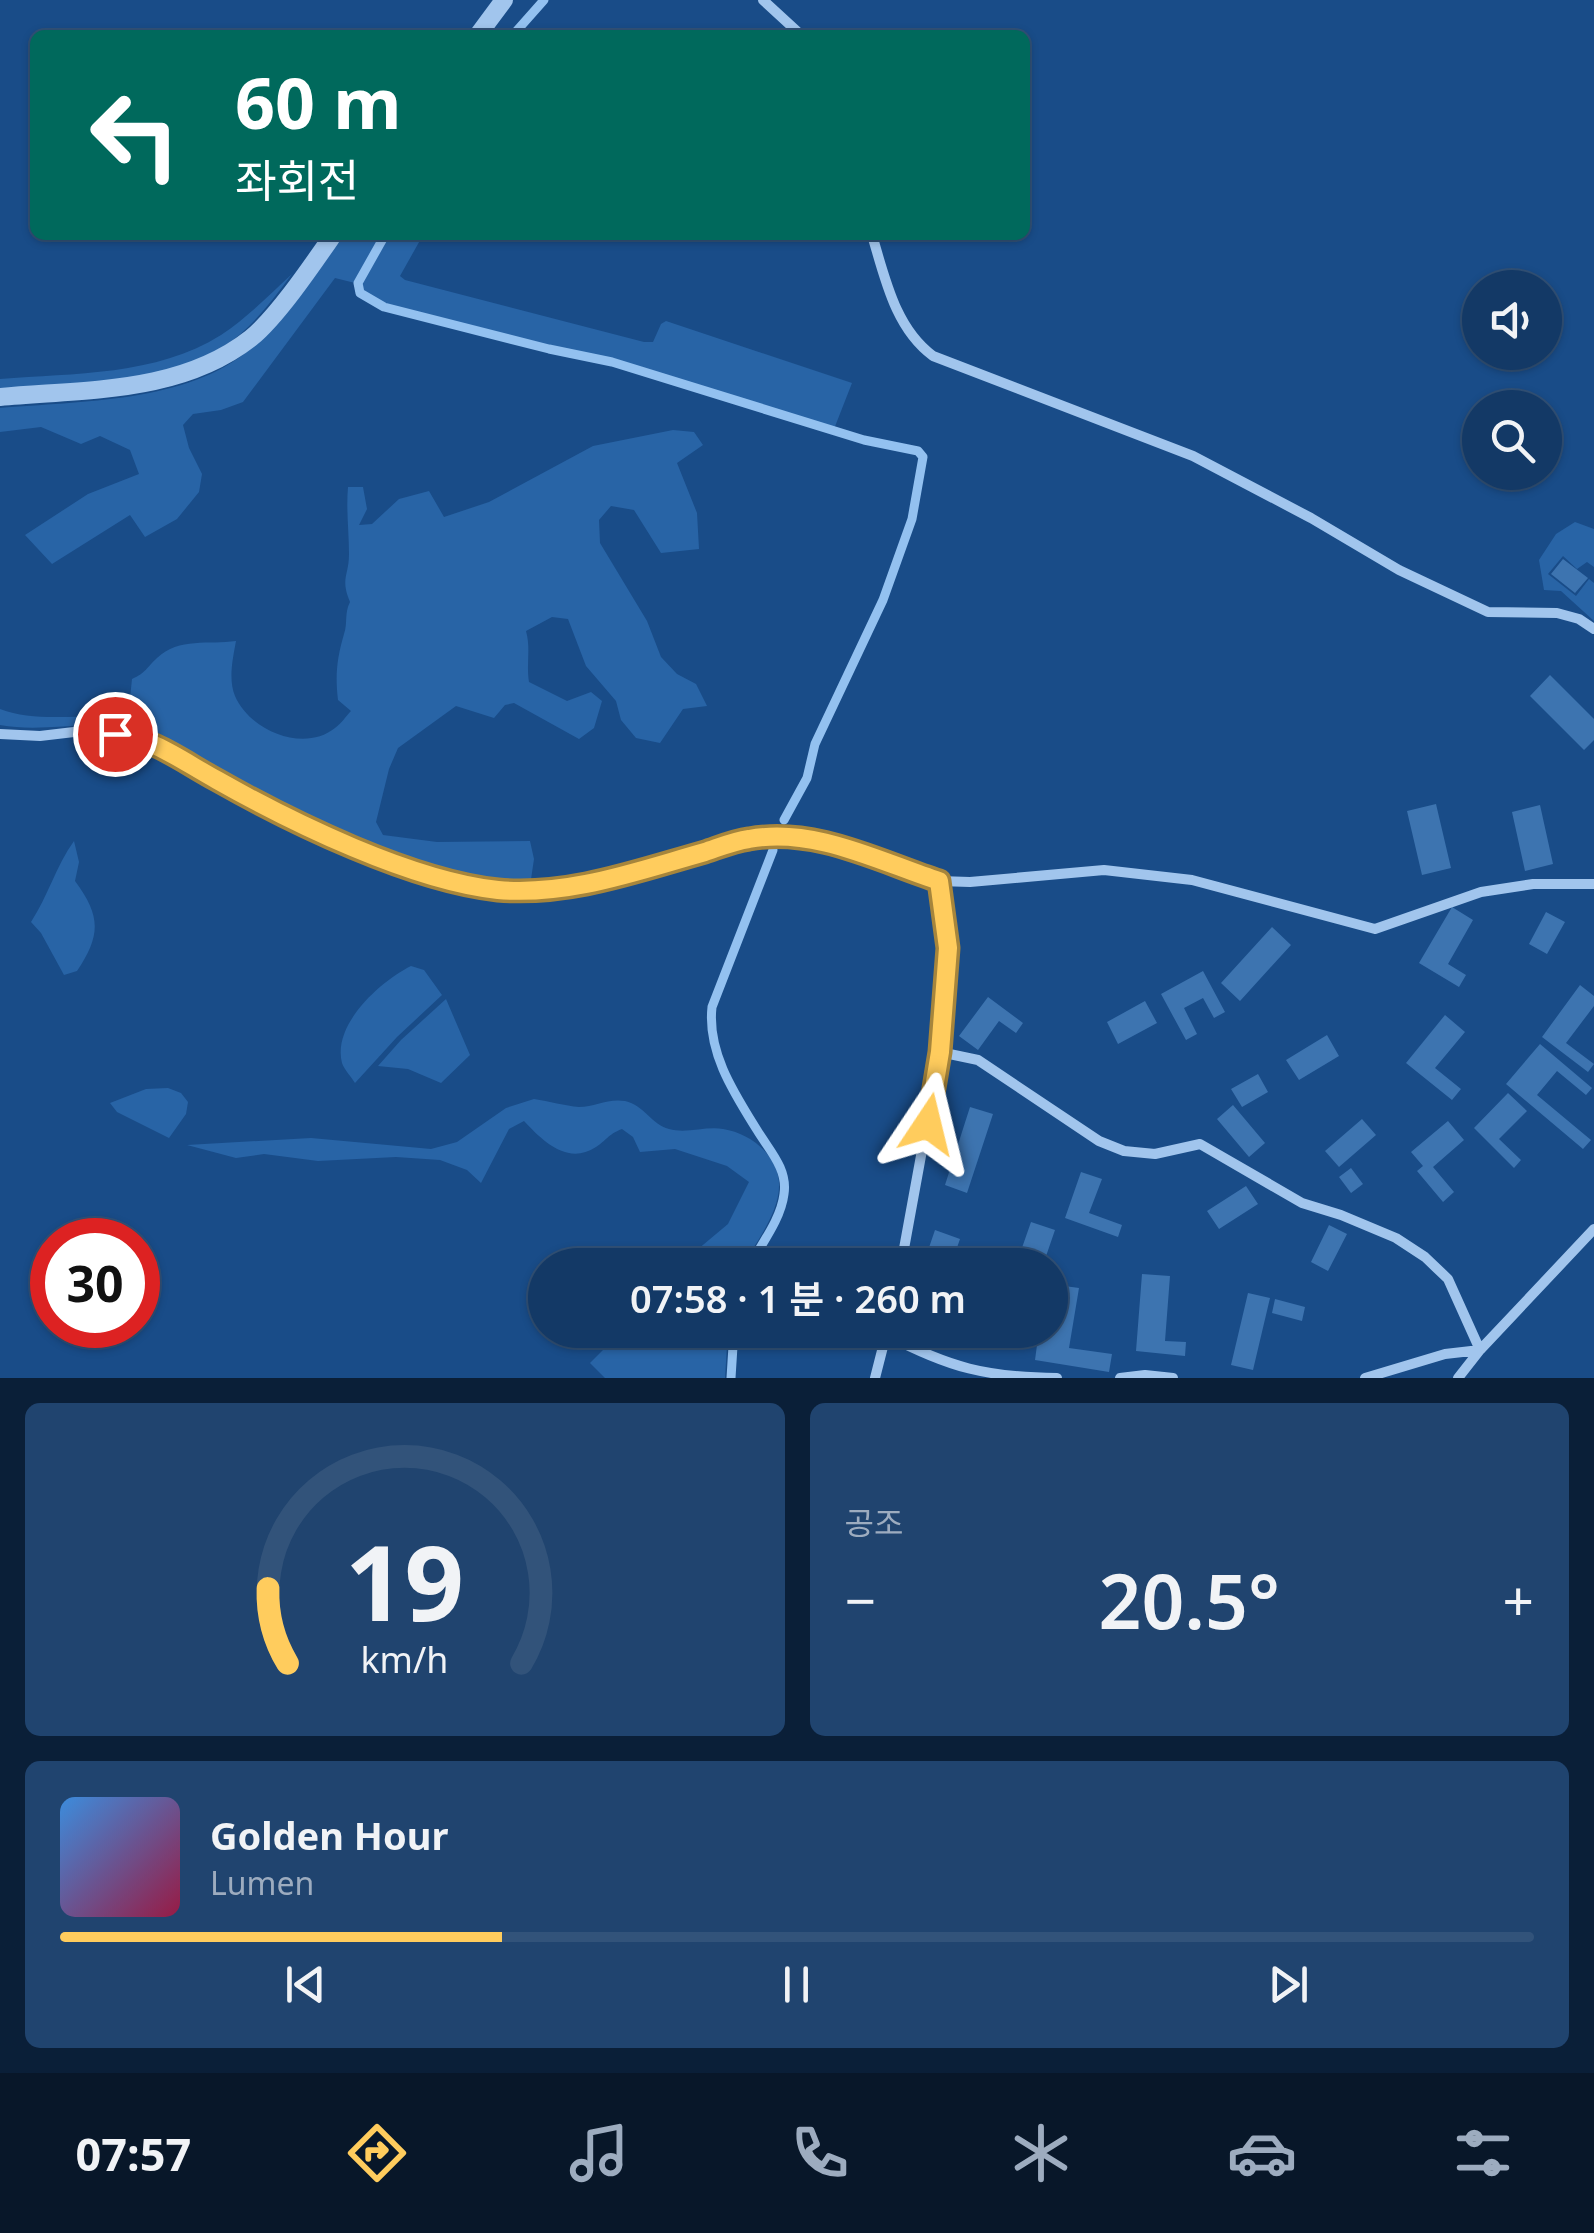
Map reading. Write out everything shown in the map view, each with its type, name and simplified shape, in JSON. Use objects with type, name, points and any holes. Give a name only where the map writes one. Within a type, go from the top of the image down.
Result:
[{"type":"street","points":[[482,30],[504,0]]},
{"type":"street","points":[[762,0],[795,30]]},
{"type":"street","points":[[0,397],[136,386],[202,368],[253,337],[330,240]]},
{"type":"street","points":[[874,240],[904,324],[917,344],[933,356],[1193,456],[1452,598],[1488,612],[1557,614],[1579,619],[1594,630]]},
{"type":"street","points":[[0,734],[40,736],[91,730],[139,737],[231,788],[378,856],[434,878],[498,890],[558,891],[750,838],[798,837],[846,847],[939,881],[970,882],[1104,870],[1192,880],[1375,929],[1481,892],[1532,884],[1594,884]]},
{"type":"street","points":[[904,1248],[940,1052],[948,948],[939,881]]},
{"type":"street","points":[[940,1052],[978,1060],[1099,1140],[1124,1151],[1156,1154],[1200,1144],[1302,1203],[1396,1238],[1448,1279],[1480,1350]]},
{"type":"street","points":[[1458,1378],[1594,1229]]},
{"type":"street","points":[[875,1378],[883,1348]]},
{"type":"street","points":[[914,1348],[935,1360],[1002,1377],[1057,1378]]},
{"type":"street","points":[[1365,1378],[1445,1354],[1480,1350]]},
{"type":"street","points":[[1120,1378],[1173,1378]]},
{"type":"shaded area","points":[[337,240],[379,240],[355,283],[335,278],[243,402],[193,414],[183,425],[202,474],[199,492],[177,519],[145,537],[130,515],[52,564],[25,535],[88,494],[139,474],[130,450],[100,436],[81,444],[41,427],[0,432],[0,408],[131,396],[196,380],[225,367],[250,349],[298,295]]},
{"type":"shaded area","points":[[384,240],[420,240],[400,276],[405,280],[644,342],[653,342],[666,321],[852,383],[834,429],[613,360],[385,305],[362,292],[360,283]]},
{"type":"shaded area","points":[[292,274],[244,331],[199,359],[172,369],[115,380],[0,391],[0,379],[114,370],[196,348],[240,321]]},
{"type":"shaded area","points":[[673,430],[694,432],[703,445],[677,463],[697,513],[699,549],[661,553],[634,510],[611,506],[599,520],[600,543],[647,621],[661,657],[677,674],[696,684],[707,706],[683,709],[660,743],[636,738],[621,720],[616,701],[586,666],[568,619],[552,617],[526,631],[529,682],[567,701],[591,692],[602,701],[594,728],[579,739],[514,703],[505,705],[494,718],[456,706],[398,748],[389,769],[376,822],[383,835],[437,842],[530,841],[534,859],[530,886],[453,873],[378,850],[271,802],[143,733],[108,726],[0,725],[0,709],[44,717],[120,716],[129,708],[132,679],[166,651],[185,644],[236,641],[232,683],[242,708],[265,728],[279,734],[294,738],[322,735],[351,711],[338,700],[337,683],[350,602],[345,582],[349,554],[348,487],[363,487],[367,509],[359,525],[372,524],[399,499],[429,491],[444,517],[489,502],[593,446]]},
{"type":"shaded area","points":[[1575,522],[1594,529],[1594,567],[1587,562],[1577,569],[1563,556],[1548,574],[1576,596],[1589,579],[1594,583],[1594,621],[1561,591],[1544,590],[1539,560],[1556,534]]},
{"type":"shaded area","points":[[74,841],[79,862],[75,881],[90,905],[95,926],[90,947],[77,971],[64,975],[31,922]]},
{"type":"shaded area","points":[[411,966],[424,970],[442,995],[355,1083],[342,1063],[344,1034],[373,993]]},
{"type":"shaded area","points":[[446,999],[470,1055],[441,1083],[408,1069],[378,1066],[401,1040]]},
{"type":"shaded area","points":[[168,1088],[181,1093],[188,1102],[186,1114],[169,1138],[117,1112],[110,1103],[146,1089]]},
{"type":"shaded area","points":[[534,1099],[579,1107],[625,1101],[669,1129],[723,1129],[742,1135],[759,1145],[776,1169],[779,1183],[774,1211],[753,1248],[699,1248],[728,1224],[749,1182],[727,1166],[675,1149],[640,1152],[633,1137],[622,1129],[596,1147],[575,1154],[556,1148],[524,1121],[509,1129],[481,1183],[467,1170],[440,1160],[396,1157],[318,1161],[264,1154],[236,1158],[187,1145],[311,1138],[431,1149],[457,1142],[506,1108]]},
{"type":"shaded area","points":[[605,1348],[727,1348],[725,1378],[605,1378],[590,1363]]},
{"type":"building","points":[[1563,559],[1588,578],[1575,593],[1551,574]]},
{"type":"building","points":[[1550,675],[1594,719],[1594,740],[1584,750],[1530,696]]},
{"type":"building","points":[[1436,804],[1451,868],[1422,875],[1407,811]]},
{"type":"building","points":[[1540,805],[1553,864],[1525,871],[1512,812]]},
{"type":"building","points":[[1452,907],[1473,920],[1448,964],[1466,975],[1459,987],[1419,963]]},
{"type":"building","points":[[1546,912],[1565,922],[1547,954],[1529,944]]},
{"type":"building","points":[[1272,927],[1291,945],[1240,1001],[1221,983]]},
{"type":"building","points":[[1203,971],[1225,1012],[1214,1018],[1203,998],[1184,1008],[1197,1034],[1186,1040],[1161,994]]},
{"type":"building","points":[[1580,985],[1594,996],[1594,1006],[1566,1043],[1594,1064],[1588,1072],[1542,1037]]},
{"type":"building","points":[[988,997],[1023,1023],[1016,1033],[999,1021],[978,1050],[959,1036]]},
{"type":"building","points":[[1145,1001],[1157,1023],[1118,1044],[1107,1022]]},
{"type":"building","points":[[1445,1015],[1465,1032],[1435,1068],[1461,1089],[1452,1100],[1406,1063]]},
{"type":"building","points":[[1327,1035],[1339,1056],[1299,1080],[1286,1060]]},
{"type":"building","points":[[1540,1044],[1592,1088],[1586,1095],[1557,1071],[1537,1095],[1591,1140],[1583,1149],[1506,1084]]},
{"type":"building","points":[[1258,1074],[1268,1092],[1242,1107],[1231,1089]]},
{"type":"building","points":[[1508,1093],[1527,1111],[1499,1139],[1521,1160],[1514,1168],[1474,1128]]},
{"type":"building","points":[[1233,1105],[1265,1143],[1249,1157],[1217,1119]]},
{"type":"building","points":[[970,1107],[993,1114],[967,1193],[945,1185]]},
{"type":"building","points":[[1362,1119],[1376,1135],[1339,1167],[1325,1151]]},
{"type":"building","points":[[1448,1121],[1464,1140],[1433,1167],[1454,1192],[1443,1202],[1417,1171],[1423,1166],[1411,1152]]},
{"type":"building","points":[[1351,1168],[1363,1184],[1351,1193],[1339,1177]]},
{"type":"building","points":[[1081,1172],[1102,1179],[1089,1213],[1122,1225],[1118,1237],[1065,1218]]},
{"type":"building","points":[[1246,1186],[1258,1204],[1219,1229],[1207,1211]]},
{"type":"building","points":[[1031,1222],[1055,1230],[1049,1248],[1022,1248]]},
{"type":"building","points":[[1329,1225],[1347,1234],[1328,1271],[1311,1262]]},
{"type":"building","points":[[935,1230],[960,1239],[957,1248],[929,1248]]},
{"type":"building","points":[[1142,1274],[1170,1276],[1165,1341],[1186,1342],[1185,1356],[1136,1351]]},
{"type":"building","points":[[1068,1286],[1079,1288],[1069,1348],[1112,1354],[1109,1372],[1035,1360],[1037,1348],[1068,1348]]},
{"type":"building","points":[[1248,1293],[1270,1298],[1253,1370],[1231,1365]]},
{"type":"building","points":[[1275,1299],[1305,1307],[1302,1321],[1272,1313]]},
{"type":"waterway","points":[[517,30],[544,0]]},
{"type":"waterway","points":[[382,240],[358,283],[360,293],[384,307],[612,362],[864,440],[918,451],[923,457],[912,519],[883,600],[815,744],[807,778],[784,820]]},
{"type":"waterway","points":[[760,1248],[779,1213],[783,1176],[724,1072],[714,1040],[712,1007],[773,850]]},
{"type":"waterway","points":[[731,1378],[733,1348]]},
{"type":"route","points":[[115,734],[139,737],[174,753],[216,780],[378,856],[434,878],[498,890],[558,891],[750,838],[798,837],[846,847],[939,881],[948,948],[940,1052],[928,1124]]}]
